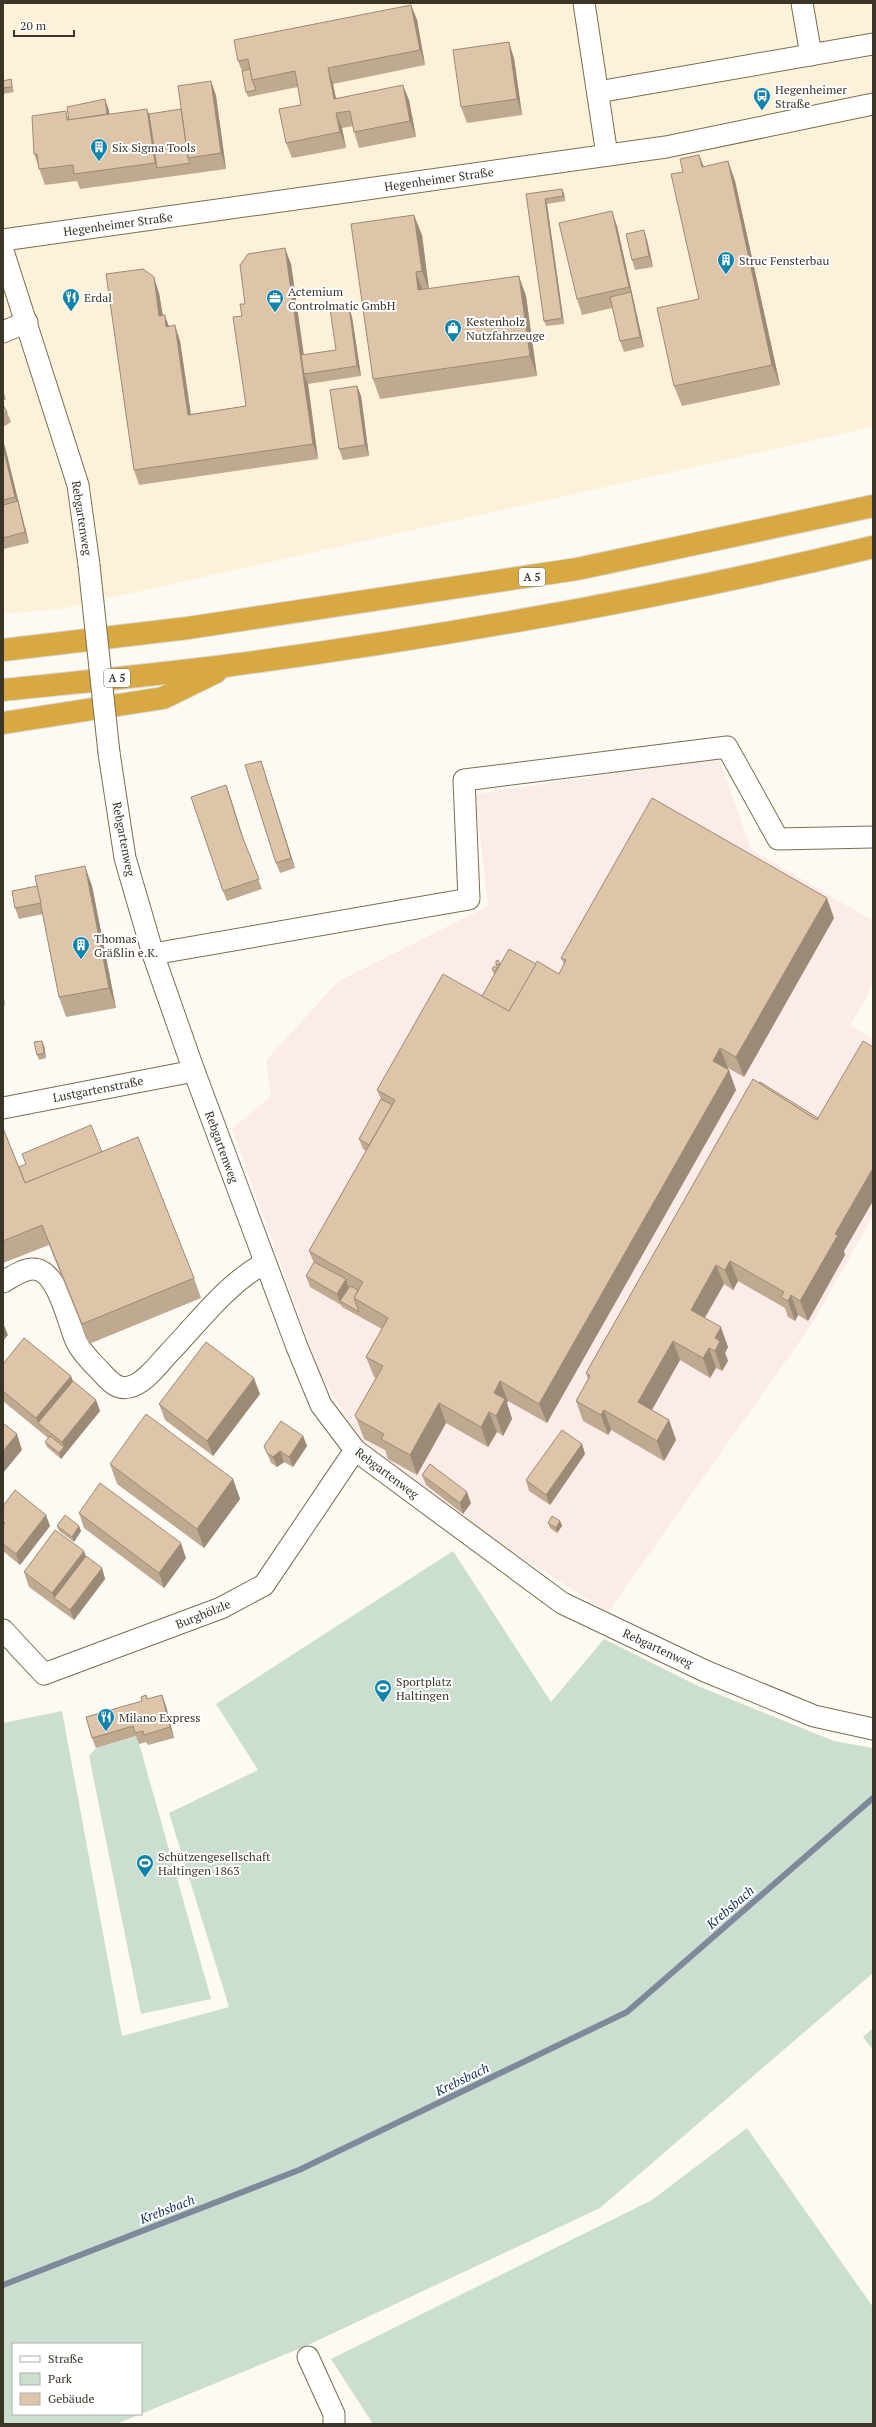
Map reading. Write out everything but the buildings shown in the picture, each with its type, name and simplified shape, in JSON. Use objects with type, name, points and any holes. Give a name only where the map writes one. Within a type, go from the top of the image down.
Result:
[{"type":"highway","name":"A 5","points":[[3,650],[196,627],[577,569],[873,506]]},
{"type":"highway","name":"A 5","points":[[3,690],[230,666],[462,631],[741,578],[873,547]]},
{"type":"highway","points":[[3,723],[163,698],[230,666]]},
{"type":"street","points":[[584,3],[607,155]]},
{"type":"street","points":[[802,3],[810,55]]},
{"type":"street","points":[[598,92],[873,44]]},
{"type":"street","name":"Hegenheimer Straße","points":[[3,240],[666,147],[873,104]]},
{"type":"street","name":"Rebgartenweg","points":[[3,251],[78,485],[89,565],[109,753],[125,858],[153,954],[194,1071],[265,1263],[321,1405],[355,1450],[562,1603],[705,1671],[814,1716],[873,1729]]},
{"type":"street","points":[[3,332],[27,322]]},
{"type":"street","points":[[153,954],[469,899],[464,780],[727,747],[778,839],[873,837]]},
{"type":"street","name":"Lustgartenstraße","points":[[3,1108],[194,1071]]},
{"type":"street","points":[[3,1282],[23,1271],[34,1269],[43,1272],[51,1279],[59,1294],[77,1342],[87,1358],[118,1387],[129,1388],[148,1375],[239,1280],[265,1263]]},
{"type":"street","name":"Burghölzle","points":[[3,1630],[44,1674],[221,1608],[264,1585],[355,1450]]},
{"type":"street","points":[[308,2357],[334,2414],[334,2424]]},
{"type":"shaded area","points":[[3,3],[873,3],[873,427],[61,609],[3,614]]},
{"type":"shaded area","points":[[719,758],[751,849],[873,921],[873,980],[867,997],[850,1025],[873,1039],[873,1216],[812,1324],[608,1612],[488,1536],[362,1442],[320,1374],[232,1129],[271,1096],[266,1060],[339,981],[488,906],[475,794]]},
{"type":"green space","points":[[453,1551],[551,1702],[604,1639],[698,1686],[834,1741],[873,1748],[873,1973],[600,2208],[308,2345],[142,2414],[142,2343],[12,2343],[12,2415],[138,2415],[116,2424],[3,2424],[3,1723],[62,1711],[122,2036],[229,2007],[169,1813],[258,1770],[216,1704]]},
{"type":"green space","name":"Schützengesellschaft Haltingen 1863","points":[[137,1736],[211,1999],[141,2014],[89,1756],[96,1748]]},
{"type":"green space","points":[[873,2028],[873,2050],[863,2037]]},
{"type":"green space","points":[[747,2128],[873,2307],[873,2424],[373,2424],[331,2359],[652,2200]]},
{"type":"waterway","name":"Krebsbach","points":[[3,2285],[299,2170],[627,2012],[873,1798]]},
{"type":"place","name":"Hegenheimer Straße","points":[[762,111]]},
{"type":"place","name":"Six Sigma Tools","points":[[99,162]]},
{"type":"place","name":"Struc Fensterbau","points":[[726,275]]},
{"type":"place","name":"Erdal","points":[[71,312]]},
{"type":"place","name":"Actemium Controlmatic GmbH","points":[[275,313]]},
{"type":"place","name":"Kestenholz Nutzfahrzeuge","points":[[453,343]]},
{"type":"place","name":"Thomas Gräßlin e.K.","points":[[81,960]]},
{"type":"place","name":"Sportplatz Haltingen","points":[[383,1703]]},
{"type":"place","name":"Milano Express","points":[[106,1732]]},
{"type":"place","name":"Schützengesellschaft Haltingen 1863","points":[[145,1878]]}]
